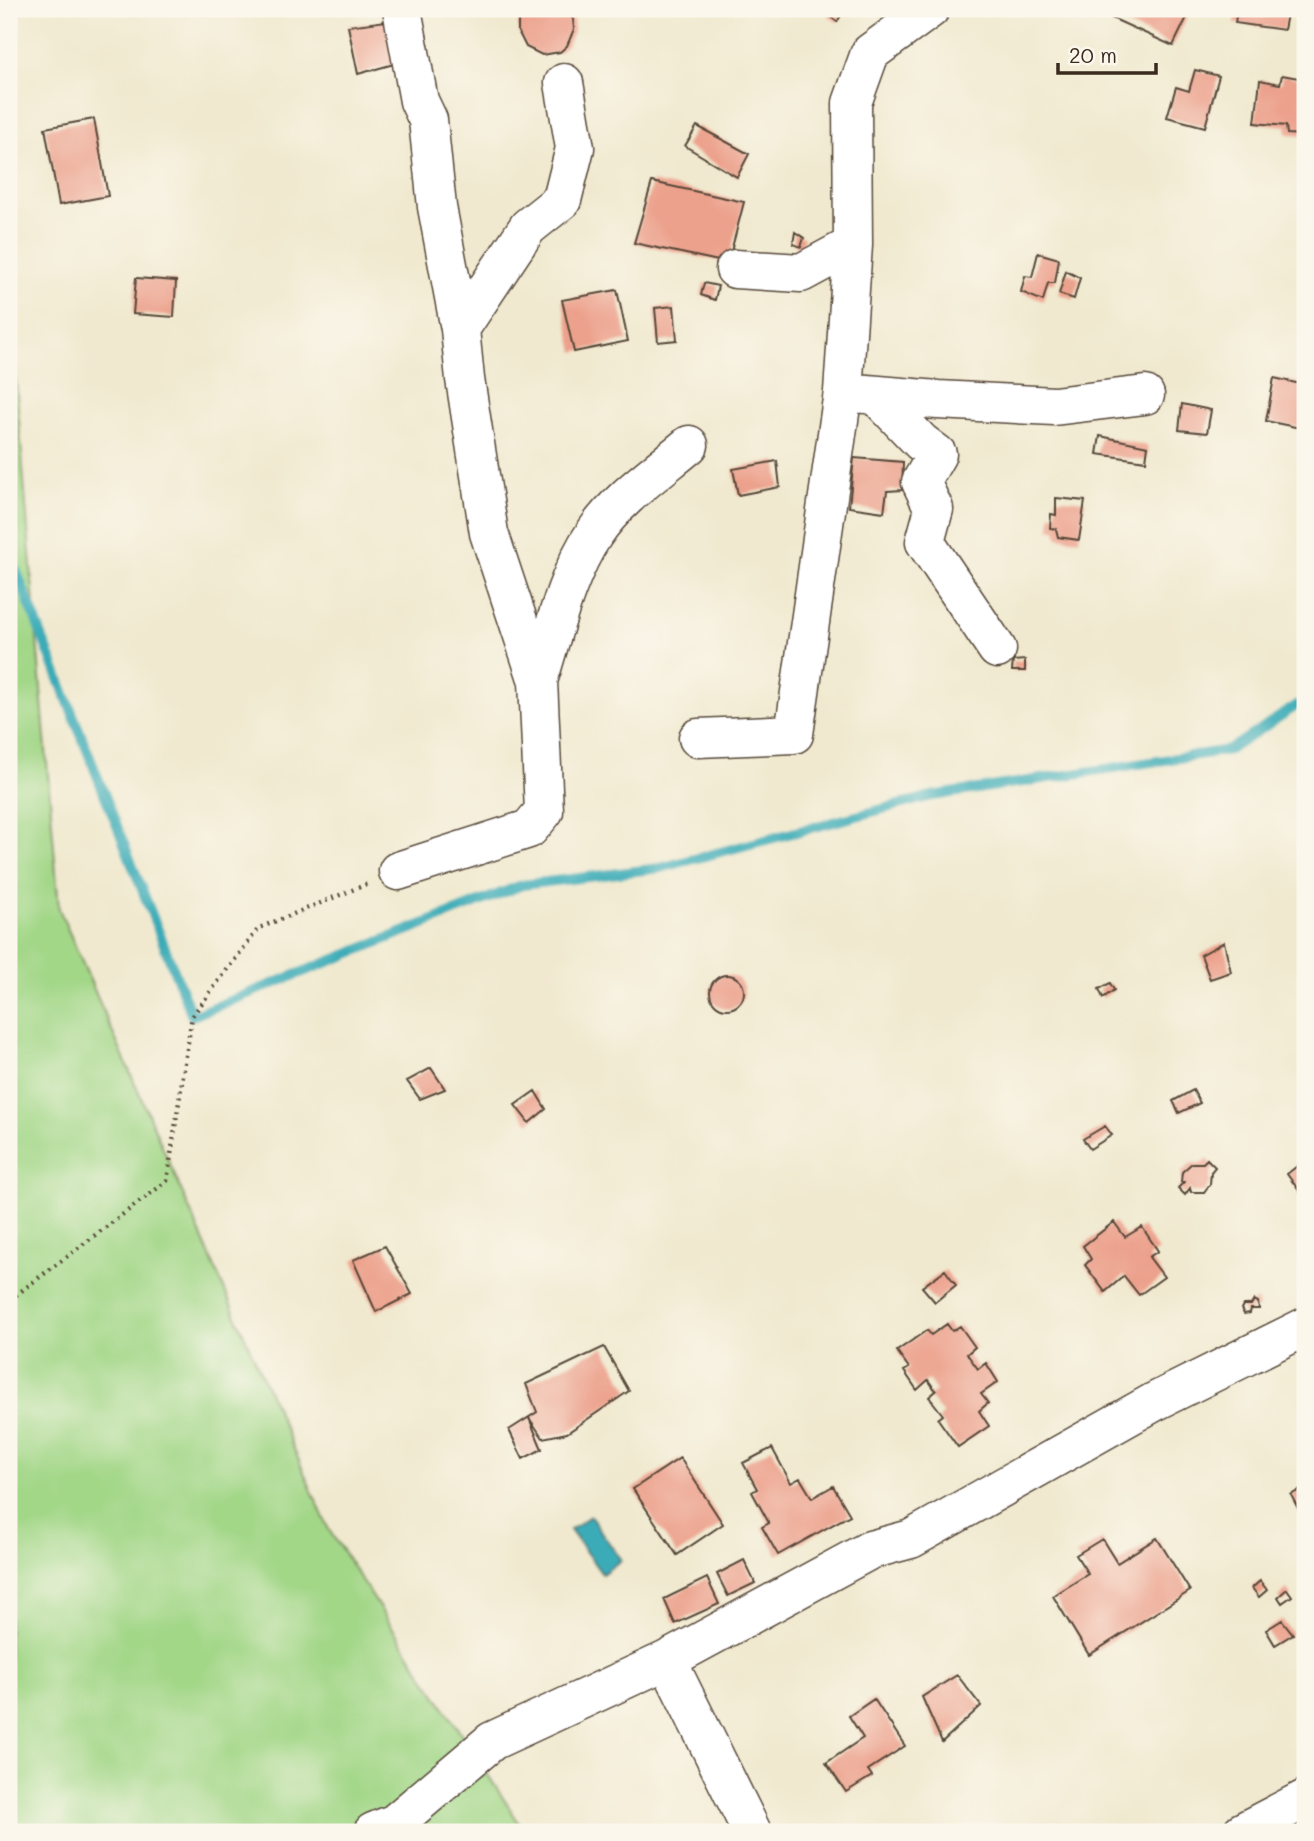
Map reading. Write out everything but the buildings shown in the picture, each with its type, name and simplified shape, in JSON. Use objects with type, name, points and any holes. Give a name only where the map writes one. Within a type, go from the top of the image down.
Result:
[{"type":"street","points":[[698,738],[794,734],[860,393],[853,245],[852,103],[870,54],[930,9]]},
{"type":"street","points":[[398,871],[529,829],[544,811],[538,681],[489,533],[460,330],[438,207],[428,120],[419,101],[408,15]]},
{"type":"street","points":[[460,330],[528,227],[562,200],[575,148],[564,83]]},
{"type":"street","points":[[735,270],[801,273],[853,245]]},
{"type":"street","points":[[860,393],[1054,406],[1145,395]]},
{"type":"street","points":[[860,393],[937,454],[920,482],[934,509],[925,542],[997,649]]},
{"type":"street","points":[[538,681],[575,571],[594,533],[621,503],[689,445]]},
{"type":"street","points":[[373,1832],[395,1823],[492,1741],[667,1660],[870,1550],[911,1539],[1154,1402],[1305,1327]]},
{"type":"street","points":[[667,1660],[752,1832]]},
{"type":"street","points":[[1242,1832],[1305,1798]]},
{"type":"path","points":[[9,1297],[16,1295],[167,1181],[192,1016],[259,928],[398,871]]},
{"type":"green space","points":[[9,297],[59,909],[329,1530],[525,1832],[9,1832]]},
{"type":"water","points":[[590,1516],[621,1560],[602,1574],[570,1530]]},
{"type":"waterway","points":[[9,545],[12,560],[192,1016],[522,885],[660,868],[932,796],[1229,750],[1305,700]]}]
